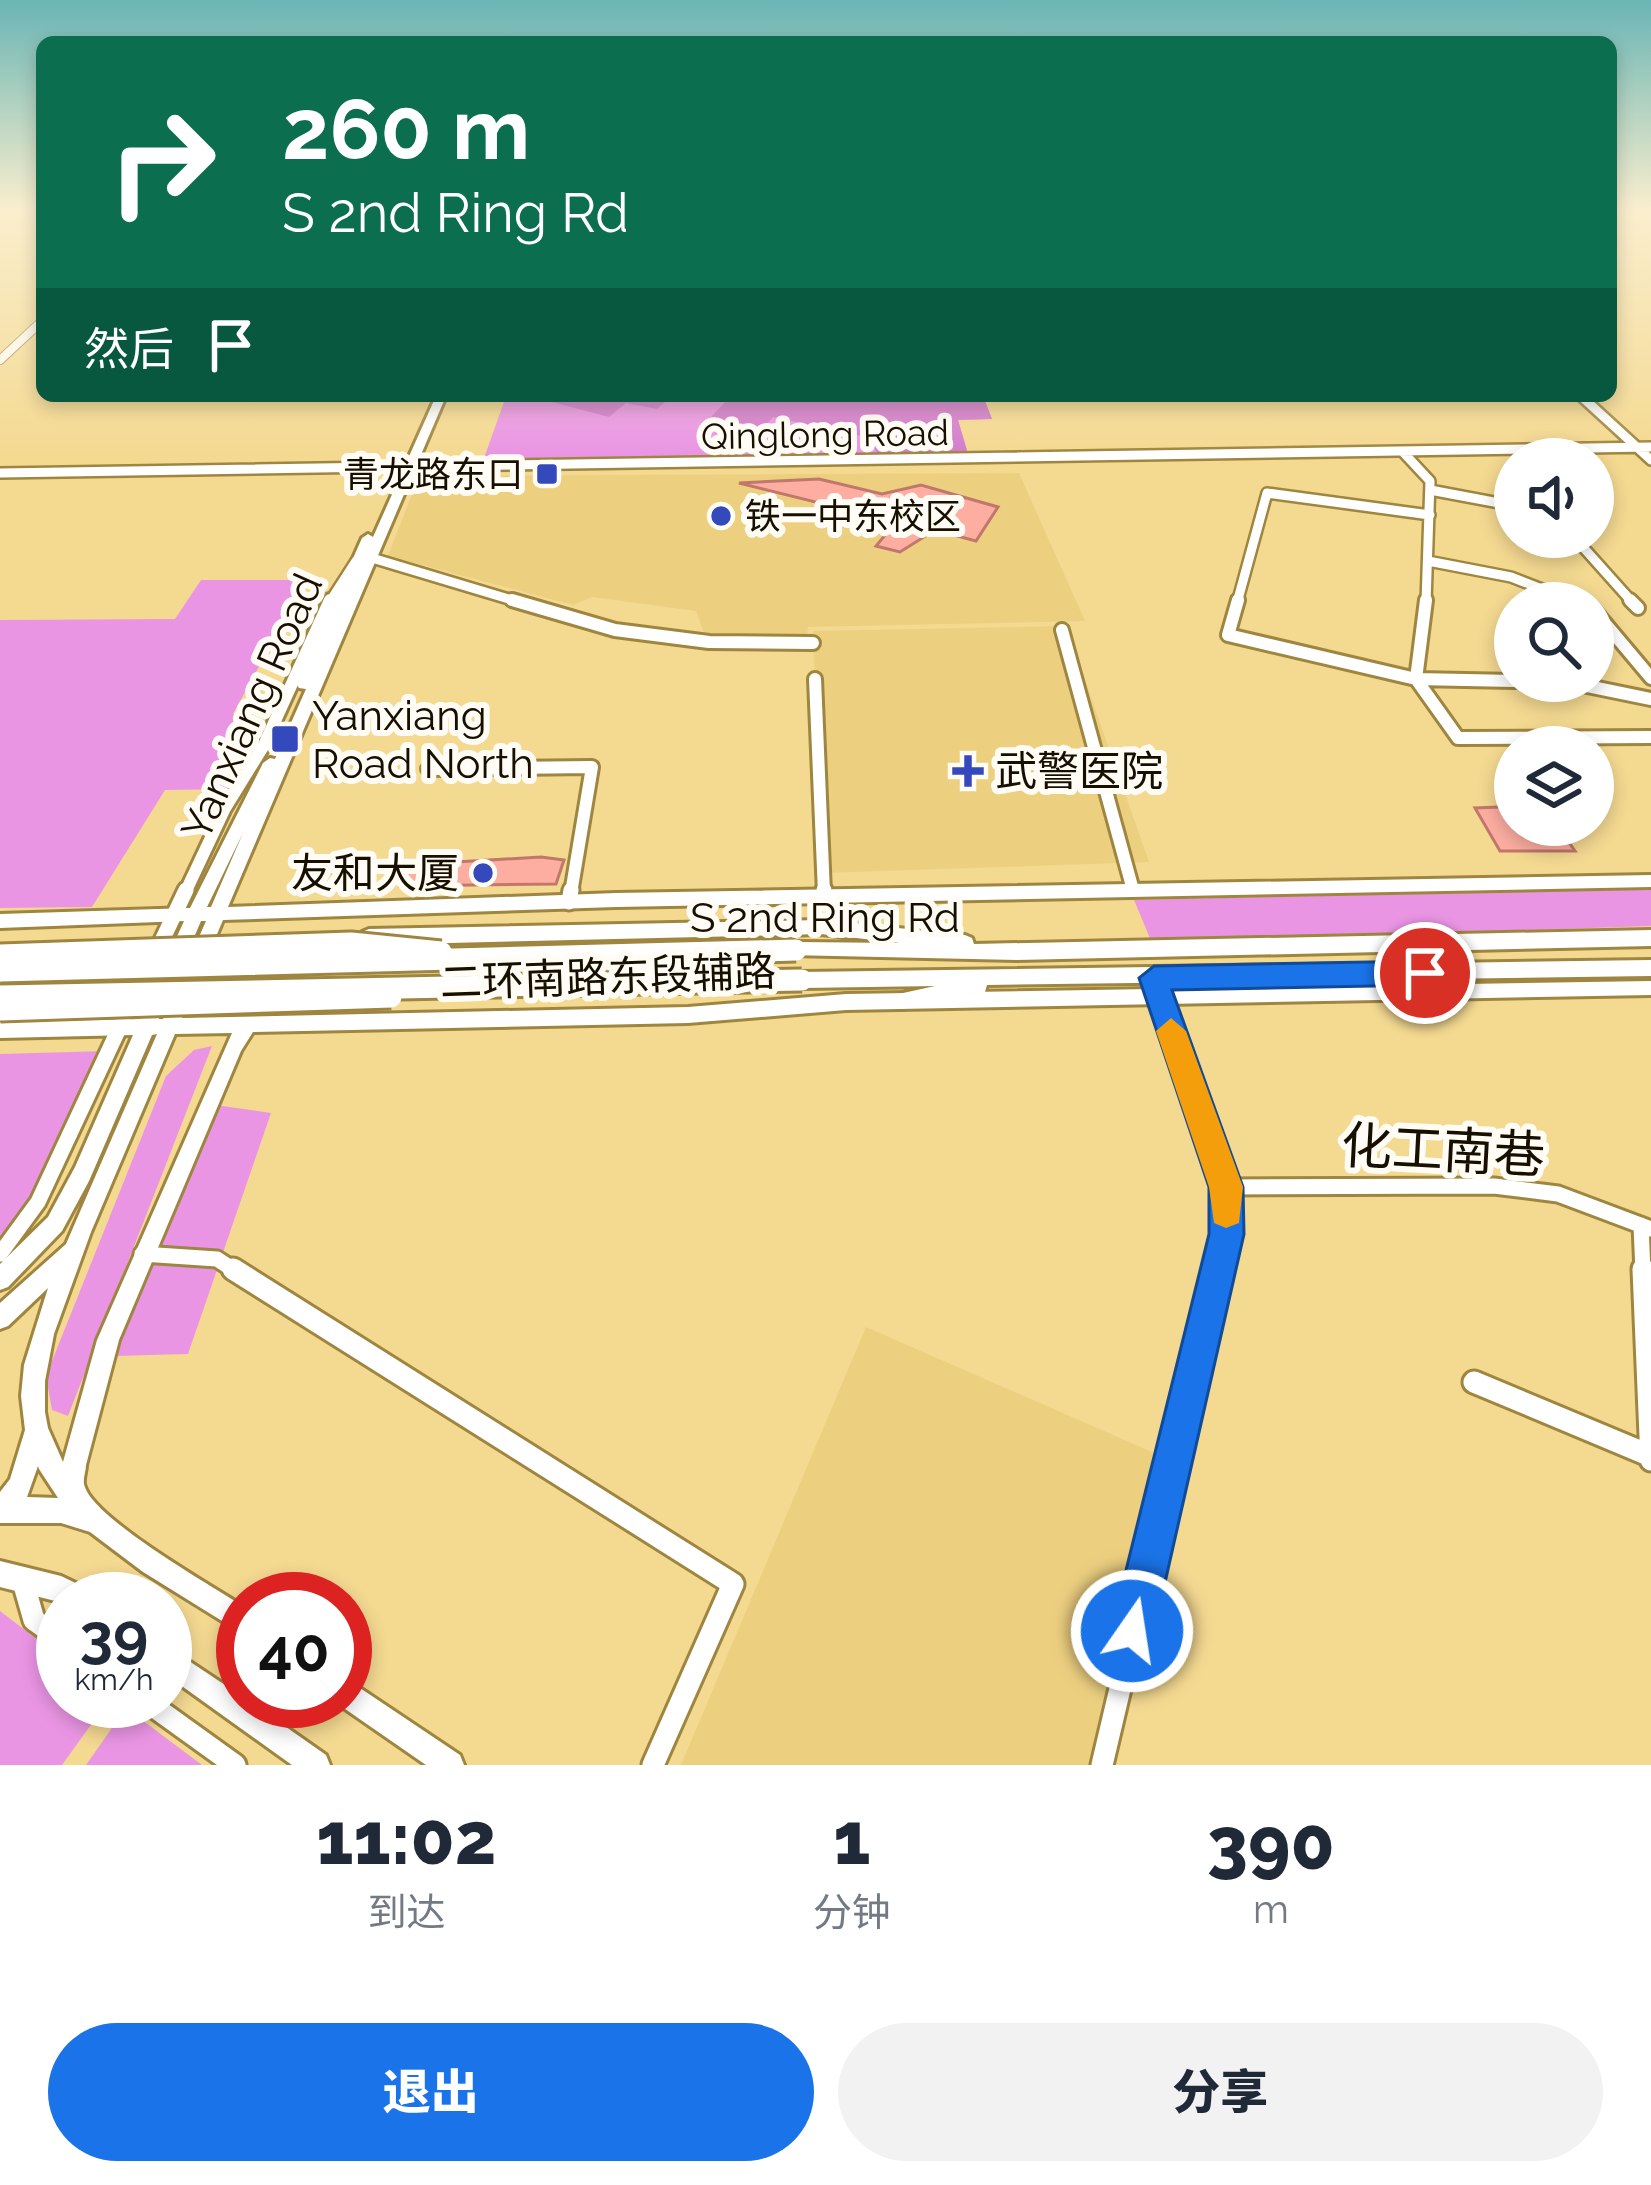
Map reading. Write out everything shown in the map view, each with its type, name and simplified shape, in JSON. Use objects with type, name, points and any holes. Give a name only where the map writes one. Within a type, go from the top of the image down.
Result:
[{"type":"highway","points":[[195,939],[821,927],[916,934],[1017,952]]},
{"type":"highway","name":"S 2nd Ring Rd","points":[[0,971],[796,950],[1017,952],[1651,938]]},
{"type":"highway","points":[[0,955],[351,943],[403,944],[475,958]]},
{"type":"highway","name":"S 2nd Ring Rd","points":[[0,996],[539,981],[1022,978],[1157,988],[1651,968]]},
{"type":"highway","points":[[901,1001],[1022,978]]},
{"type":"highway","points":[[0,1010],[284,1004],[539,981]]},
{"type":"main road","name":"Yanxiang Road","points":[[158,1027],[430,402]]},
{"type":"main road","name":"Yanxiang Road","points":[[404,470],[438,402]]},
{"type":"main road","name":"二环南路东段辅路","points":[[0,920],[569,902],[1651,881]]},
{"type":"main road","points":[[0,945],[195,939]]},
{"type":"main road","name":"二环南路东段辅路","points":[[0,1030],[688,1015],[1157,988],[1651,988]]},
{"type":"main road","points":[[90,1513],[72,1486],[85,1413],[142,1254],[233,1047],[248,1024]]},
{"type":"main road","points":[[158,1027],[39,1353],[32,1382],[36,1430],[48,1465],[90,1513],[216,1602]]},
{"type":"main road","points":[[0,1280],[55,1224],[158,1027]]},
{"type":"main road","points":[[0,1318],[61,1264],[87,1224]]},
{"type":"main road","points":[[1,1510],[20,1486],[36,1430]]},
{"type":"main road","points":[[1,1510],[90,1513]]},
{"type":"main road","points":[[192,1677],[316,1765]]},
{"type":"main road","points":[[372,1711],[450,1765]]},
{"type":"street","points":[[0,355],[36,322]]},
{"type":"street","points":[[1588,402],[1647,453]]},
{"type":"street","points":[[1600,402],[1647,453]]},
{"type":"street","name":"Qinglong Road","points":[[0,476],[1647,453]]},
{"type":"street","points":[[1404,454],[1430,481],[1428,561],[1416,679],[1458,738],[1651,737]]},
{"type":"street","points":[[1430,490],[1494,502]]},
{"type":"street","points":[[1430,515],[1267,493],[1228,635],[1416,679],[1494,681]]},
{"type":"street","points":[[0,1254],[38,1202],[225,808],[264,745],[336,586],[366,557],[615,630],[709,642],[813,643]]},
{"type":"street","points":[[1593,558],[1638,608]]},
{"type":"street","points":[[1428,561],[1524,582]]},
{"type":"street","points":[[1062,629],[1133,890]]},
{"type":"street","points":[[1614,635],[1651,679]]},
{"type":"street","points":[[815,679],[824,896]]},
{"type":"street","points":[[1614,691],[1651,699]]},
{"type":"street","points":[[428,769],[592,767],[569,902]]},
{"type":"street","points":[[1102,1765],[1227,1234],[1226,1187],[1157,988]]},
{"type":"street","name":"化工南巷","points":[[1226,1187],[1494,1186],[1558,1194],[1646,1227]]},
{"type":"street","points":[[1474,1382],[1651,1458],[1646,1227]]},
{"type":"street","points":[[142,1254],[218,1259],[733,1584],[653,1765]]},
{"type":"street","points":[[12,1580],[36,1621]]},
{"type":"street","points":[[184,1728],[235,1765]]},
{"type":"shaded area","points":[[504,402],[985,402],[992,419],[958,420],[968,454],[482,464]]},
{"type":"shaded area","points":[[552,402],[665,402],[657,409],[626,403],[609,417]]},
{"type":"shaded area","points":[[725,402],[985,402],[992,419],[958,420],[968,454],[877,455],[872,438],[773,417],[757,434],[740,431],[746,424],[711,417]]},
{"type":"shaded area","name":"铁一中东校区","points":[[1019,473],[1085,621],[808,627],[807,637],[704,633],[696,611],[592,597],[573,605],[388,556],[419,476]]},
{"type":"shaded area","points":[[201,580],[306,580],[233,714],[264,720],[230,789],[165,790],[92,907],[0,908],[0,620],[175,619]]},
{"type":"shaded area","name":"武警医院","points":[[1066,626],[1149,862],[823,873],[813,631]]},
{"type":"shaded area","points":[[1651,889],[1651,926],[1152,943],[1134,900]]},
{"type":"shaded area","points":[[212,1046],[68,1416],[52,1410],[46,1376],[166,1076],[194,1050]]},
{"type":"shaded area","points":[[107,1051],[58,1165],[0,1241],[0,1054]]},
{"type":"shaded area","points":[[215,1105],[271,1113],[188,1354],[114,1356]]},
{"type":"shaded area","points":[[866,1327],[1161,1456],[1090,1765],[681,1765]]},
{"type":"shaded area","points":[[0,1611],[36,1638],[36,1728],[89,1728],[62,1765],[0,1765]]},
{"type":"shaded area","points":[[112,1728],[153,1728],[202,1765],[86,1765]]},
{"type":"building","points":[[819,479],[882,494],[921,485],[998,507],[976,541],[935,530],[900,552],[876,546],[896,522],[739,483]]},
{"type":"building","points":[[1494,807],[1494,841],[1475,808]]},
{"type":"building","points":[[1497,846],[1571,846],[1575,851],[1500,851]]},
{"type":"building","name":"友和大厦","points":[[541,857],[564,860],[556,884],[400,886],[406,865]]},
{"type":"slow traffic","points":[[1171,1031],[1226,1187],[1226,1211]]},
{"type":"place","name":"青龙路东口","points":[[547,474]]},
{"type":"place","name":"铁一中东校区","points":[[721,516]]},
{"type":"place","name":"Yanxiang Road North","points":[[285,739]]},
{"type":"place","name":"武警医院","points":[[968,771]]},
{"type":"place","name":"友和大厦","points":[[483,873]]},
{"type":"route","points":[[1132,1631],[1227,1234],[1226,1187],[1154,978],[1425,973]]}]
